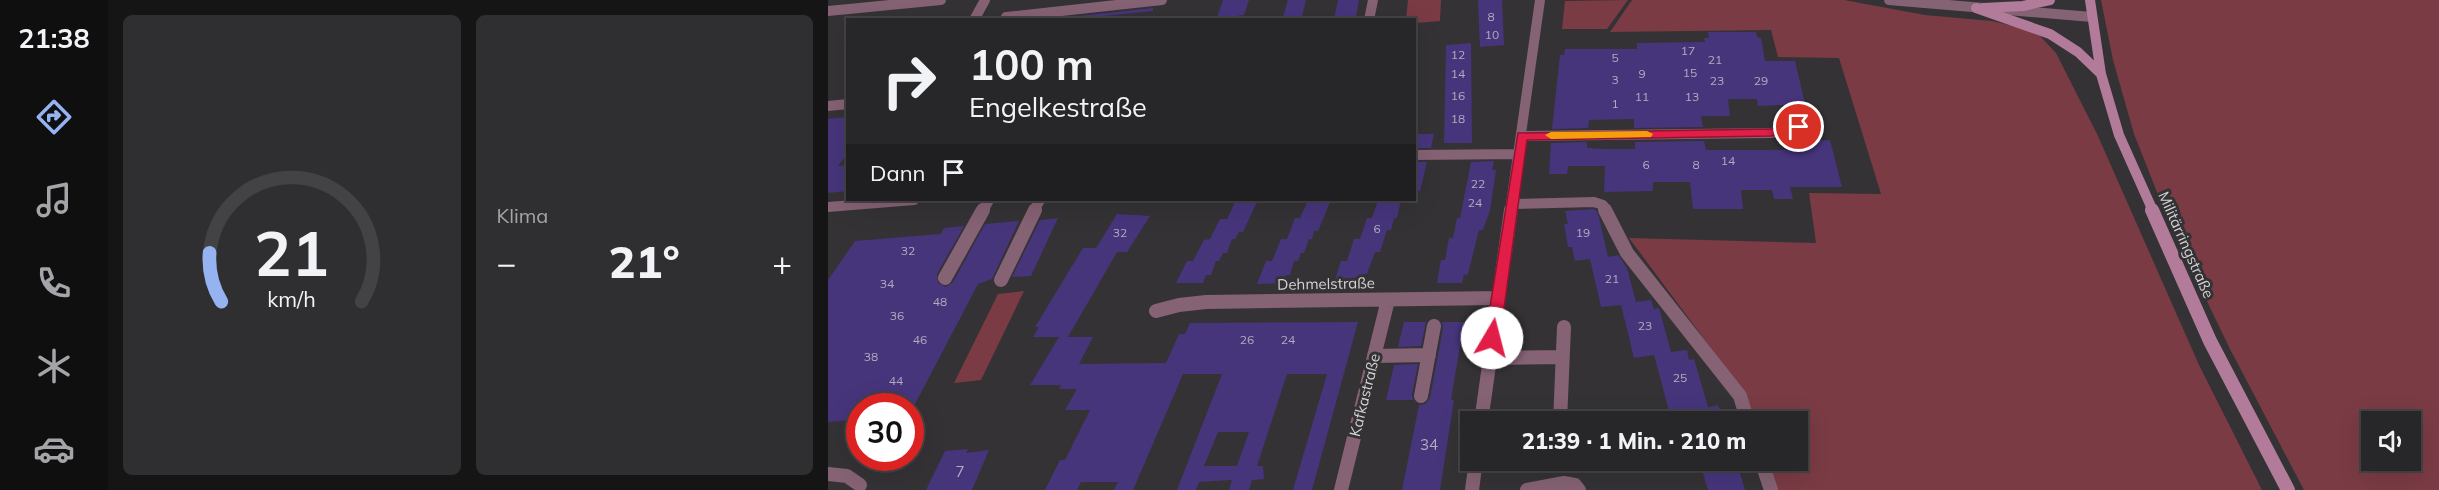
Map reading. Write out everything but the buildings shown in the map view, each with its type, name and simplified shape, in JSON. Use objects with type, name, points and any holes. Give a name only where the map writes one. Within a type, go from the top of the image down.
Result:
[{"type":"main road","points":[[1976,8],[2023,6],[2050,0]]},
{"type":"main road","name":"Militärringstraße","points":[[2090,0],[2102,74],[2119,135],[2210,341],[2288,490]]},
{"type":"main road","points":[[1976,8],[2050,34],[2078,52],[2102,74]]},
{"type":"street","points":[[828,11],[941,0]]},
{"type":"street","points":[[975,18],[985,0]]},
{"type":"street","points":[[1006,16],[1162,0]]},
{"type":"street","points":[[1369,18],[1372,0]]},
{"type":"street","points":[[1483,411],[1540,0]]},
{"type":"street","points":[[1889,0],[2092,17]]},
{"type":"street","points":[[828,105],[846,104]]},
{"type":"street","points":[[1522,136],[1771,133],[1791,130],[1805,124]]},
{"type":"street","points":[[1416,155],[1519,154]]},
{"type":"street","points":[[828,207],[902,201]]},
{"type":"street","points":[[945,278],[988,201]]},
{"type":"street","points":[[1001,280],[1040,201]]},
{"type":"street","points":[[1512,204],[1594,202],[1603,205],[1627,253],[1740,396],[1745,411]]},
{"type":"street","name":"Dehmelstraße","points":[[1156,311],[1179,305],[1206,302],[1498,298]]},
{"type":"street","name":"Kafkastraße","points":[[1341,490],[1388,300]]},
{"type":"street","points":[[1421,396],[1434,326]]},
{"type":"street","points":[[1560,411],[1564,327]]},
{"type":"street","points":[[1374,356],[1429,355]]},
{"type":"street","points":[[1490,358],[1562,357]]},
{"type":"street","points":[[1472,490],[1475,471]]},
{"type":"street","points":[[1765,471],[1771,490]]},
{"type":"street","points":[[828,474],[847,476],[860,485]]},
{"type":"street","points":[[1527,490],[1564,483],[1575,485],[1579,490]]},
{"type":"shaded area","points":[[1408,0],[1441,0],[1440,21],[1416,23],[1416,18],[1406,18]]},
{"type":"shaded area","points":[[1628,0],[1607,29],[1562,29],[1565,1]]},
{"type":"shaded area","points":[[1632,0],[1844,0],[1925,15],[1992,21],[2018,27],[2040,36],[2056,53],[2098,136],[2199,365],[2262,490],[1776,490],[1769,471],[1808,471],[1808,411],[1749,411],[1742,390],[1629,238],[1816,243],[1809,193],[1881,194],[1839,58],[1778,57],[1771,30],[1610,32]]},
{"type":"shaded area","points":[[2101,0],[2439,0],[2439,490],[2304,490],[2229,347],[2168,220],[2134,134],[2113,60]]},
{"type":"shaded area","points":[[1024,291],[981,380],[954,383],[998,294]]},
{"type":"slow traffic","points":[[1551,135],[1647,134]]},
{"type":"route","points":[[1492,338],[1522,136],[1771,133],[1799,127]]}]
